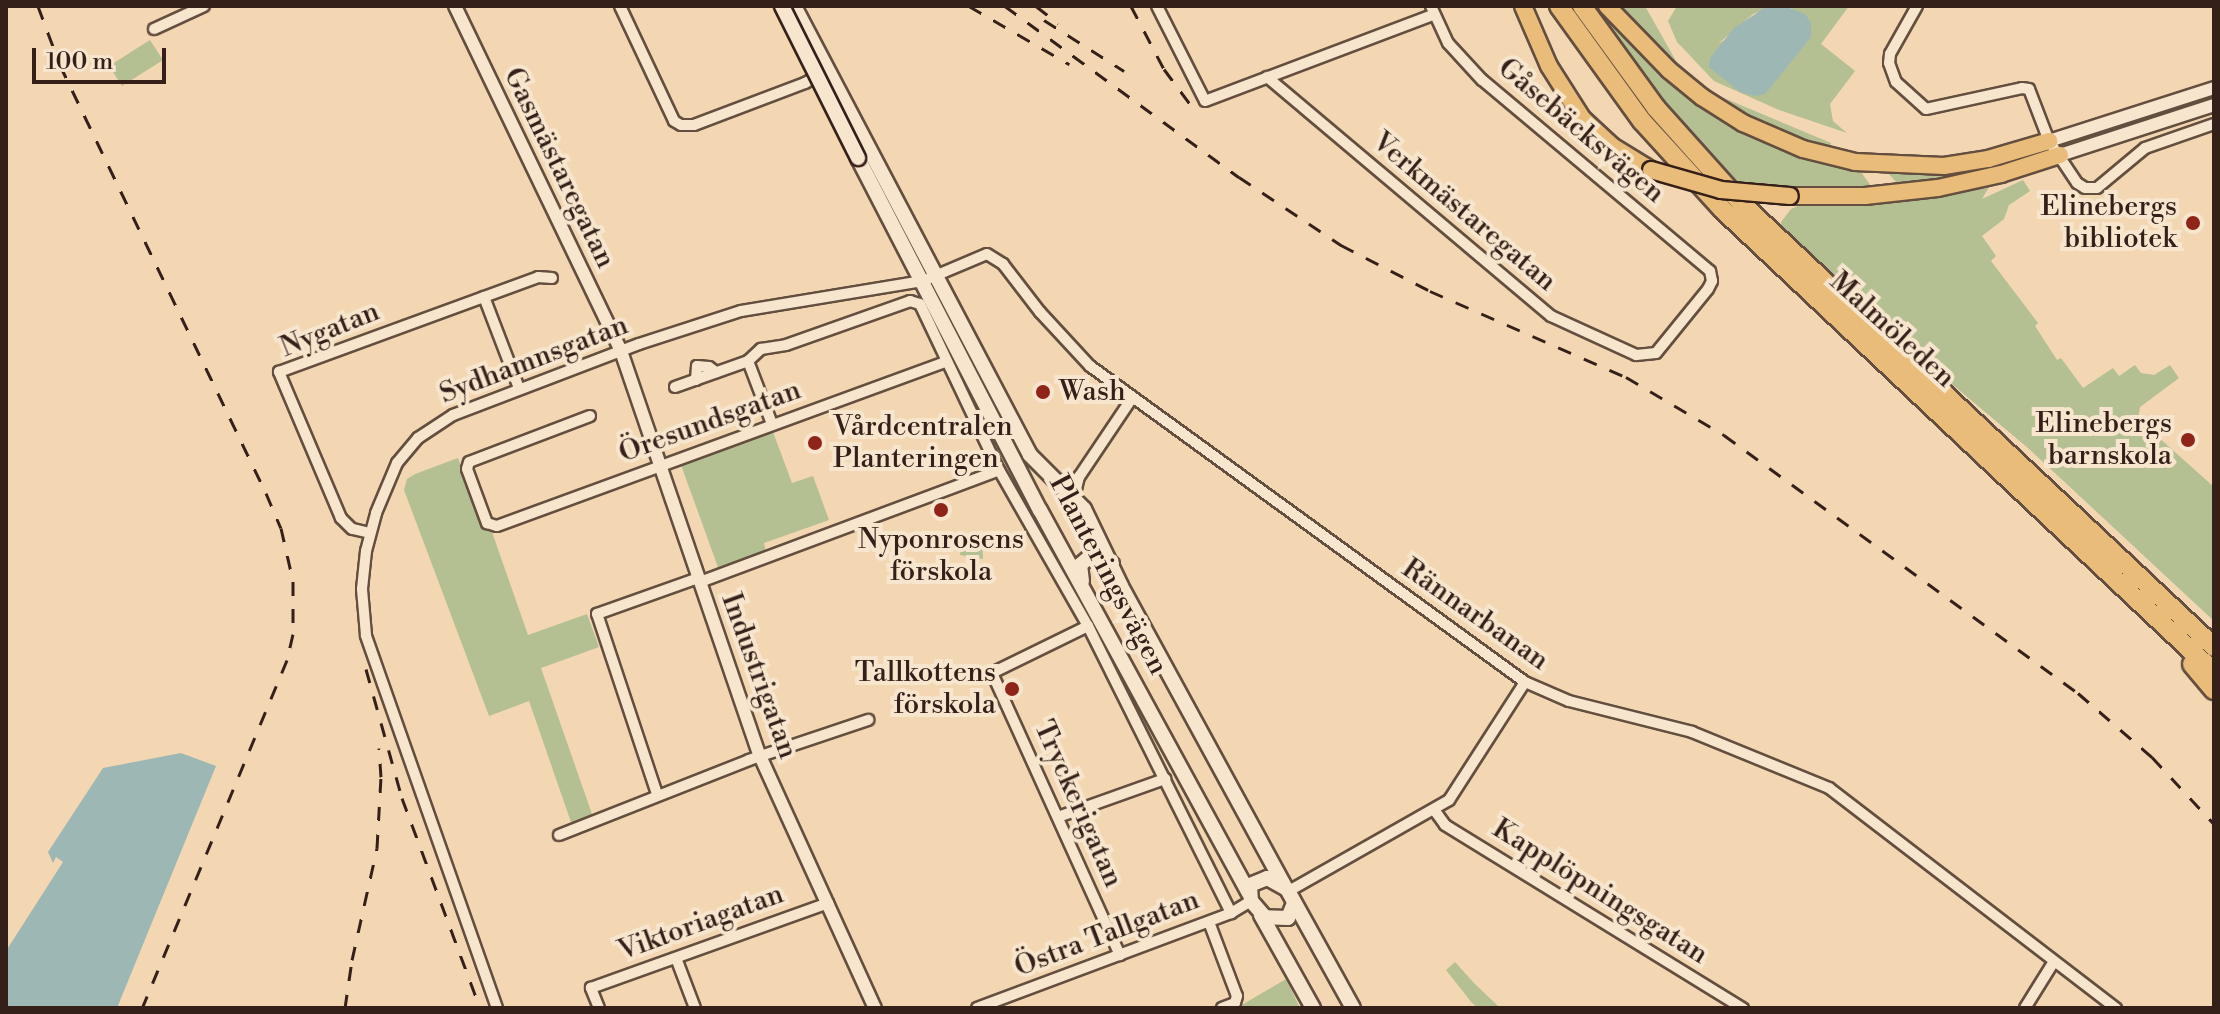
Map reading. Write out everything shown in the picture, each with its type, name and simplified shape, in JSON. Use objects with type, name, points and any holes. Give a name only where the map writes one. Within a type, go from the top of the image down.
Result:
[{"type":"highway","points":[[1523,6],[1549,66],[1582,118],[1612,146],[1651,170],[1721,190],[1790,196],[1906,192],[1975,180],[2054,148]]},
{"type":"highway","name":"Malmöleden","points":[[1559,6],[1634,111],[1722,209],[2126,585],[2212,684]]},
{"type":"highway","name":"Malmöleden","points":[[1582,6],[1656,108],[1743,205],[2214,647]]},
{"type":"highway","points":[[1607,6],[1669,70],[1723,111],[1794,146],[1855,162],[1881,164],[1964,164],[2054,148]]},
{"type":"highway","points":[[2154,588],[2196,613],[2214,630]]},
{"type":"main road","points":[[782,6],[929,278]]},
{"type":"main road","points":[[792,6],[863,155]]},
{"type":"main road","name":"Planteringsvägen","points":[[929,278],[1030,455],[1074,498],[1113,565],[1353,1008]]},
{"type":"main road","name":"Planteringsvägen","points":[[929,278],[1040,510],[1085,587],[1250,897]]},
{"type":"main road","points":[[1085,587],[1081,563],[1100,555],[1113,565]]},
{"type":"main road","points":[[1261,915],[1270,919],[1288,918],[1289,893],[1267,878],[1256,880],[1250,897],[1313,1008]]},
{"type":"street","points":[[154,29],[204,6]]},
{"type":"street","name":"Gasmästaregatan","points":[[455,6],[621,351]]},
{"type":"street","points":[[620,6],[674,121],[690,125],[812,79],[816,71],[814,53],[792,6]]},
{"type":"street","points":[[1157,6],[1205,101],[1432,10]]},
{"type":"street","points":[[1917,6],[1889,63],[1896,82],[1926,109],[2029,89],[2054,148],[2077,183],[2095,188],[2145,148],[2214,124]]},
{"type":"street","name":"Gåsebäcksvägen","points":[[1432,10],[1448,43],[1482,80],[1710,271],[1712,281],[1656,353],[1646,355]]},
{"type":"street","name":"Verkmästaregatan","points":[[1267,77],[1551,316],[1636,355],[1646,355]]},
{"type":"street","points":[[2054,148],[2214,88]]},
{"type":"street","points":[[2054,148],[2214,105]]},
{"type":"street","name":"Rännarbanan","points":[[929,278],[979,255],[993,256],[1075,352],[1132,398],[1525,682],[1569,701],[1692,732],[1829,788],[2053,963],[2116,1008]]},
{"type":"street","name":"Nygatan","points":[[370,533],[352,529],[341,518],[279,372],[538,277],[552,278]]},
{"type":"street","name":"Sydhamnsgatan","points":[[497,1008],[366,635],[362,589],[370,533],[392,473],[418,438],[453,415],[519,388],[741,311],[929,278]]},
{"type":"street","points":[[484,297],[519,388]]},
{"type":"street","name":"Planteringsvägen","points":[[748,361],[761,349],[786,345],[917,301],[999,470],[1088,626],[1231,913]]},
{"type":"street","name":"Industrigatan","points":[[621,351],[760,756],[875,1008]]},
{"type":"street","points":[[675,387],[748,361],[772,424]]},
{"type":"street","name":"Öresundsgatan","points":[[590,416],[469,462],[467,469],[490,525],[497,526],[947,361]]},
{"type":"street","name":"Planteringsvägen","points":[[1074,498],[1079,477],[1132,398]]},
{"type":"street","points":[[657,794],[597,614],[999,470]]},
{"type":"street","name":"Tryckerigatan","points":[[1088,626],[992,673],[1120,955]]},
{"type":"street","points":[[1289,893],[1435,811],[1449,800],[1525,682]]},
{"type":"street","points":[[559,835],[646,802],[657,794],[868,720]]},
{"type":"street","points":[[1058,817],[1165,779]]},
{"type":"street","name":"Kapplöpningsgatan","points":[[1435,811],[1445,825],[1743,1008]]},
{"type":"street","name":"Östra Tallgatan","points":[[977,1008],[1209,922],[1231,913],[1250,897]]},
{"type":"street","name":"Viktoriagatan","points":[[599,1008],[591,988],[828,903]]},
{"type":"street","points":[[1209,922],[1237,1000],[1222,1008]]},
{"type":"street","points":[[676,958],[695,1008]]},
{"type":"street","points":[[2025,1008],[2053,963]]},
{"type":"green space","points":[[1593,6],[1600,6],[1685,90],[1859,169],[1873,189],[1800,190],[1738,185],[1670,110]]},
{"type":"green space","points":[[1619,6],[1645,6],[1676,61],[1712,93],[1831,143],[1830,150],[1808,145],[1748,119],[1688,80]]},
{"type":"green space","points":[[1677,6],[1775,6],[1753,14],[1719,43],[1793,8],[1785,6],[1849,6],[1821,44],[1855,71],[1830,104],[1833,121],[1847,133],[1779,110],[1714,81],[1677,42],[1668,21]]},
{"type":"green space","points":[[150,40],[163,60],[122,86],[109,66]]},
{"type":"green space","points":[[2040,152],[1990,170],[1900,186],[1885,170]]},
{"type":"green space","points":[[2023,180],[2030,191],[2009,205],[2004,219],[1982,236],[1996,256],[1991,261],[2038,323],[2035,326],[2057,360],[2061,358],[2083,388],[2113,368],[2119,376],[2135,365],[2141,373],[2154,375],[2170,365],[2179,378],[2140,407],[2138,419],[2214,487],[2214,621],[2028,448],[1922,359],[1782,228],[1781,222],[1791,209],[1802,204],[1873,204],[1992,182],[1982,199]]},
{"type":"green space","points":[[773,432],[792,483],[813,476],[829,520],[764,543],[766,553],[719,570],[681,465]]},
{"type":"green space","points":[[458,458],[484,530],[492,532],[528,635],[587,614],[599,647],[541,668],[593,817],[572,825],[529,701],[489,716],[404,490],[407,479],[415,474]]},
{"type":"green space","points":[[970,534],[977,536],[982,543],[983,559],[960,555],[962,543]]},
{"type":"green space","points":[[1455,962],[1500,1008],[1478,1008],[1472,1003],[1446,970]]},
{"type":"green space","points":[[1286,979],[1300,1008],[1235,1008],[1240,1006]]},
{"type":"water","points":[[1785,6],[1805,14],[1811,23],[1811,37],[1765,94],[1756,96],[1740,92],[1709,67],[1710,58],[1734,28],[1766,7]]},
{"type":"water","points":[[181,753],[216,766],[117,1008],[6,1008],[6,951],[63,862],[56,857],[53,863],[48,852],[103,768]]},
{"type":"railway","points":[[38,6],[60,65],[266,493],[281,528],[293,581],[293,634],[287,660],[142,1008]]},
{"type":"railway","points":[[969,6],[1069,64]]},
{"type":"railway","points":[[1005,6],[1239,177],[1341,245],[1430,291],[1626,377],[1724,435],[2078,693],[2152,757],[2214,824]]},
{"type":"railway","points":[[1036,6],[1058,23]]},
{"type":"railway","points":[[1131,6],[1164,69],[1196,112]]},
{"type":"railway","points":[[1044,20],[1124,71]]},
{"type":"railway","points":[[366,669],[402,798],[480,1008]]},
{"type":"railway","points":[[345,1008],[352,960],[377,848],[381,777],[379,748]]},
{"type":"place","name":"Elinebergs bibliotek","points":[[2193,223]]},
{"type":"place","name":"Wash","points":[[1043,392]]},
{"type":"place","name":"Elinebergs barnskola","points":[[2188,440]]},
{"type":"place","name":"Vårdcentralen Planteringen","points":[[815,443]]},
{"type":"place","name":"Nyponrosens förskola","points":[[941,510]]},
{"type":"place","name":"Tallkottens förskola","points":[[1012,689]]}]
